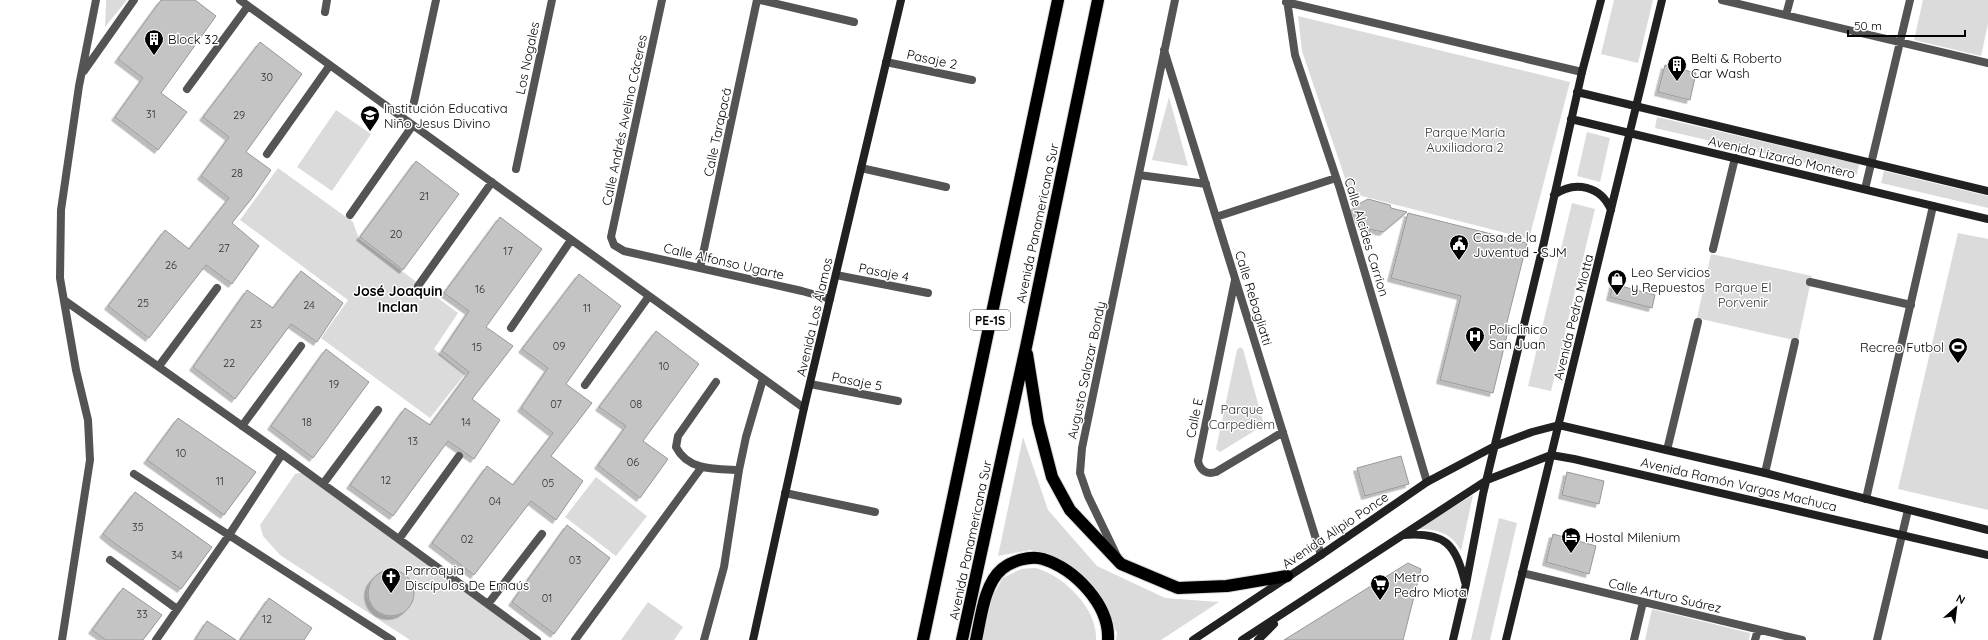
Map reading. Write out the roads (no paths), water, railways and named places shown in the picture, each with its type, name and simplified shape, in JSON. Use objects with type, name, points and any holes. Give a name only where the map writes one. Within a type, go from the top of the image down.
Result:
[{"type":"highway","name":"Avenida Panamericana Sur","points":[[923,640],[1058,0]]},
{"type":"highway","name":"Avenida Panamericana Sur","points":[[962,640],[1026,346],[1098,0]]},
{"type":"highway","points":[[1026,346],[1038,423],[1052,477],[1070,510],[1121,564],[1178,588],[1226,586],[1287,576]]},
{"type":"highway","points":[[976,640],[990,585],[1002,569],[1020,560],[1041,558],[1060,566],[1077,580],[1094,598],[1105,619],[1108,640]]},
{"type":"main road","name":"Avenida Los Álamos","points":[[753,640],[804,408],[901,0]]},
{"type":"main road","points":[[1453,640],[1487,480],[1577,92],[1601,0]]},
{"type":"main road","name":"Avenida Pedro Miotta","points":[[1506,640],[1662,0]]},
{"type":"main road","name":"Avenida Lizardo Montero","points":[[1577,92],[1988,191]]},
{"type":"main road","name":"Avenida Lizardo Montero","points":[[1571,119],[1988,219]]},
{"type":"main road","points":[[1554,195],[1569,187],[1586,187],[1602,195],[1611,210]]},
{"type":"main road","name":"Avenida Ramón Vargas Machuca","points":[[1495,446],[1532,432],[1559,425],[1765,473],[1988,530]]},
{"type":"main road","name":"Avenida Alipio Ponce","points":[[1193,640],[1427,482],[1495,446]]},
{"type":"main road","points":[[1242,640],[1487,480],[1551,455]]},
{"type":"main road","name":"Avenida Ramón Vargas Machuca","points":[[1551,455],[1581,460],[1988,555]]},
{"type":"main road","points":[[1404,535],[1421,534],[1438,538],[1453,548],[1459,559],[1466,584]]},
{"type":"main road","points":[[1258,640],[1284,614]]},
{"type":"street","points":[[62,640],[90,460],[88,420],[76,370],[60,278],[61,210],[65,172],[96,0]]},
{"type":"street","points":[[82,74],[134,0]]},
{"type":"street","points":[[240,0],[804,408]]},
{"type":"street","points":[[325,12],[327,0]]},
{"type":"street","points":[[414,102],[436,0]]},
{"type":"street","name":"Los Nogales","points":[[516,169],[552,0]]},
{"type":"street","name":"Calle Andrés Avelino Cáceres","points":[[614,245],[610,237],[662,0]]},
{"type":"street","points":[[759,0],[854,22]]},
{"type":"street","name":"Calle Tarapacá","points":[[700,268],[759,0]]},
{"type":"street","name":"Augusto Salazar Bondy","points":[[1121,564],[1088,496],[1080,473],[1082,448],[1175,0]]},
{"type":"street","points":[[1722,0],[1988,63]]},
{"type":"street","points":[[1786,15],[1790,0]]},
{"type":"street","points":[[1865,189],[1910,0]]},
{"type":"street","points":[[1287,1],[1582,72]]},
{"type":"street","name":"Calle Alcides Carrion","points":[[1287,1],[1295,55],[1336,178],[1427,482]]},
{"type":"street","points":[[188,90],[248,6]]},
{"type":"street","name":"Calle Rebagliatti","points":[[1164,49],[1321,555]]},
{"type":"street","name":"Pasaje 2","points":[[886,62],[972,80]]},
{"type":"street","points":[[267,154],[330,65]]},
{"type":"street","points":[[350,216],[413,125]]},
{"type":"street","points":[[1713,249],[1735,158]]},
{"type":"street","points":[[861,168],[946,187]]},
{"type":"street","points":[[1139,175],[1206,184]]},
{"type":"street","points":[[1216,217],[1336,178]]},
{"type":"street","points":[[418,286],[492,182]]},
{"type":"street","points":[[1866,499],[1933,206]]},
{"type":"street","points":[[511,328],[571,240]]},
{"type":"street","name":"Calle Alfonso Ugarte","points":[[614,245],[624,251],[802,291],[830,299]]},
{"type":"street","name":"Pasaje 4","points":[[836,275],[928,293]]},
{"type":"street","name":"Calle E","points":[[1235,279],[1198,461],[1199,465],[1208,473],[1216,472],[1283,432]]},
{"type":"street","points":[[1810,282],[1911,305]]},
{"type":"street","points":[[159,366],[217,288]]},
{"type":"street","points":[[585,386],[649,296]]},
{"type":"street","points":[[64,300],[282,454],[537,640]]},
{"type":"street","points":[[1667,450],[1698,322]]},
{"type":"street","points":[[1765,473],[1795,342]]},
{"type":"street","points":[[242,426],[301,346]]},
{"type":"street","points":[[704,640],[724,567],[739,470],[746,437],[763,379]]},
{"type":"street","points":[[716,382],[678,436],[676,441],[678,451],[701,468],[739,470]]},
{"type":"street","name":"Pasaje 5","points":[[810,384],[898,401]]},
{"type":"street","points":[[323,484],[378,410]]},
{"type":"street","points":[[156,640],[229,535],[282,454]]},
{"type":"street","points":[[398,539],[459,456]]},
{"type":"street","points":[[575,640],[701,468]]},
{"type":"street","points":[[134,474],[392,640]]},
{"type":"street","points":[[785,493],[875,512]]},
{"type":"street","points":[[1877,640],[1908,510]]},
{"type":"street","points":[[488,604],[542,534]]},
{"type":"street","points":[[110,560],[177,609]]},
{"type":"street","name":"Calle Arturo Suárez","points":[[1522,573],[1802,640]]},
{"type":"street","points":[[1634,640],[1642,602]]},
{"type":"street","points":[[1755,640],[1758,630]]},
{"type":"place","name":"Block 32","points":[[154,56]]},
{"type":"place","name":"Belti & Roberto Car Wash","points":[[1677,82]]},
{"type":"place","name":"Institución Educativa Niño Jesus Divino","points":[[370,132]]},
{"type":"place","name":"Casa de la Juventud - SJM","points":[[1459,261]]},
{"type":"place","name":"Leo Servicios y Repuestos","points":[[1617,296]]},
{"type":"place","name":"Policlinico San Juan","points":[[1475,353]]},
{"type":"place","name":"Recreo Futbol","points":[[1958,364]]},
{"type":"place","name":"Hostal Milenium","points":[[1571,554]]},
{"type":"place","name":"Parroquia Discípulos De Emaús","points":[[391,594]]},
{"type":"place","name":"Metro Pedro Miota","points":[[1380,601]]},
{"type":"district","name":"José Joaquin Inclan","points":[[398,300]]},
{"type":"park label","name":"Parque María Auxiliadora 2","points":[[1465,140]]},
{"type":"park label","name":"Parque El Porvenir","points":[[1743,294]]},
{"type":"park label","name":"Parque Carpediem","points":[[1242,416]]}]
